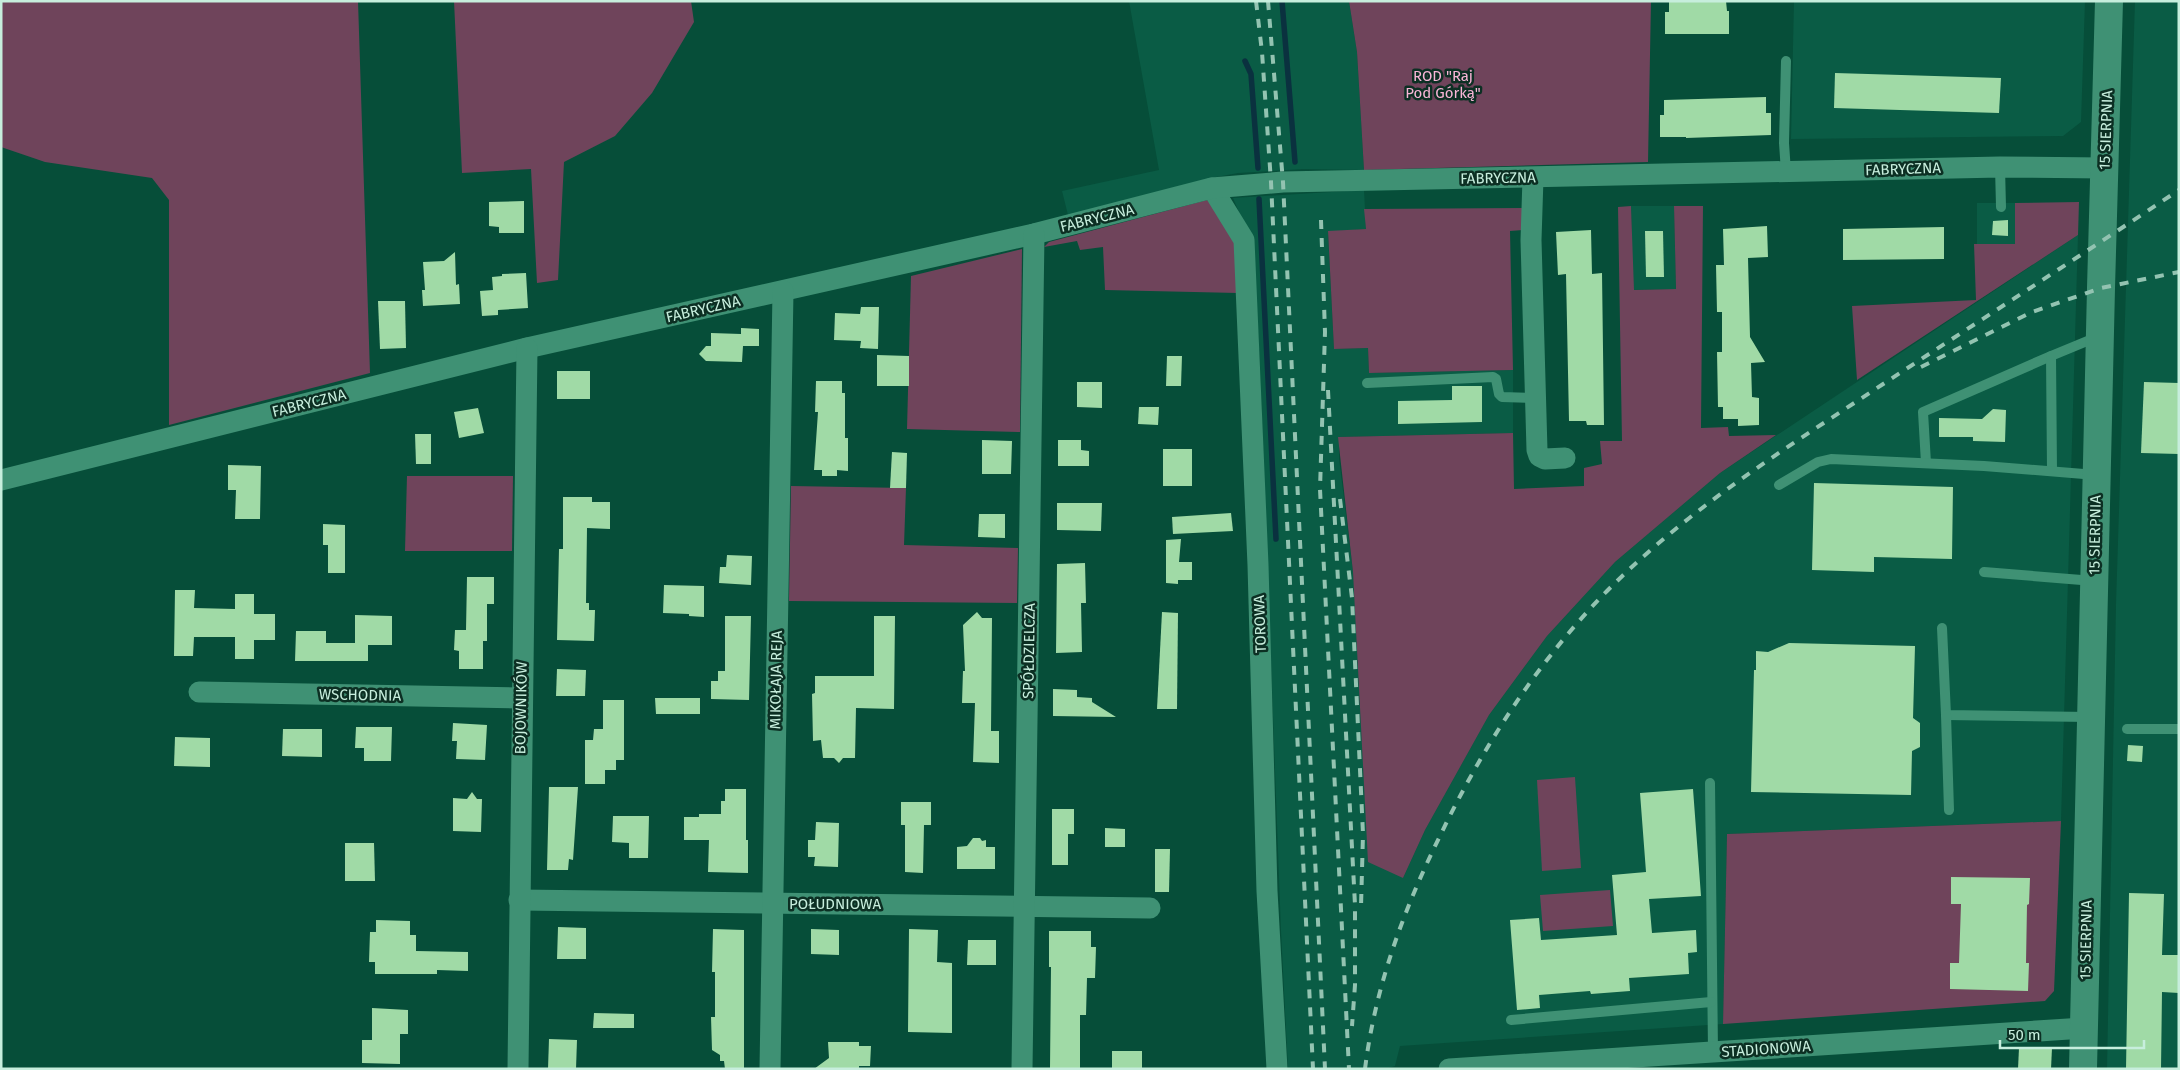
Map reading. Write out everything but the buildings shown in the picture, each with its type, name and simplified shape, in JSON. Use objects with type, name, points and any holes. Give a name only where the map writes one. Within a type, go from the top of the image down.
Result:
[{"type":"main road","name":"15 SIERPNIA","points":[[2083,1069],[2109,1]]},
{"type":"street","name":"FABRYCZNA","points":[[1,480],[526,348],[1034,234],[1212,188],[1283,182],[2000,167],[2105,168]]},
{"type":"street","points":[[1533,178],[1531,240],[1534,398],[1539,456],[1545,459],[1565,458]]},
{"type":"street","name":"TOROWA","points":[[1212,188],[1244,240],[1258,565],[1268,891],[1277,1069]]},
{"type":"street","name":"SPÓŁDZIELCZA","points":[[1022,1069],[1026,905],[1034,234]]},
{"type":"street","name":"MIKOŁAJA REJA","points":[[770,1069],[783,291]]},
{"type":"street","name":"BOJOWNIKÓW","points":[[518,1069],[526,348]]},
{"type":"street","name":"WSCHODNIA","points":[[199,692],[521,698]]},
{"type":"street","name":"POŁUDNIOWA","points":[[519,900],[1150,908]]},
{"type":"street","name":"STADIONOWA","points":[[1449,1069],[2084,1028]]},
{"type":"lane","points":[[1786,61],[1784,143],[1786,172]]},
{"type":"lane","points":[[2000,167],[2001,207]]},
{"type":"lane","points":[[1926,463],[1923,412],[2101,336]]},
{"type":"lane","points":[[2051,356],[2052,472]]},
{"type":"lane","points":[[1367,383],[1493,377],[1496,379],[1499,394],[1502,398],[1534,398]]},
{"type":"lane","points":[[1780,485],[1825,459],[1926,463],[2096,475]]},
{"type":"lane","points":[[1984,572],[2095,581]]},
{"type":"lane","points":[[1942,628],[1949,810]]},
{"type":"lane","points":[[1946,715],[2092,717]]},
{"type":"lane","points":[[2127,729],[2179,729]]},
{"type":"lane","points":[[1710,783],[1713,1052]]},
{"type":"lane","points":[[1511,1020],[1711,1002]]},
{"type":"shaded area","points":[[1129,1],[1349,1],[1357,52],[1364,170],[1303,169],[1238,173],[1211,178],[1068,215],[1062,191],[1159,170]]},
{"type":"shaded area","points":[[1794,1],[2085,1],[2081,122],[2063,136],[1791,139]]},
{"type":"shaded area","points":[[2135,1],[2179,1],[2179,1069],[2107,1069],[2116,605]]},
{"type":"shaded area","points":[[1364,190],[1366,229],[1328,232],[1334,349],[1368,348],[1369,373],[1513,370],[1513,433],[1339,437],[1339,458],[1353,572],[1403,878],[1425,830],[1489,715],[1547,636],[1615,562],[1720,473],[2078,235],[2061,821],[1727,834],[1723,1024],[1400,1046],[1395,1066],[1386,1069],[1288,1069],[1281,931],[1260,366],[1254,261],[1251,241],[1233,198]]},
{"type":"shaded area","points":[[1977,203],[2015,203],[2015,244],[1977,245]]},
{"type":"shaded area","points":[[1631,206],[1674,206],[1676,289],[1633,290]]},
{"type":"green space","points":[[1,1],[358,1],[370,373],[169,425],[169,200],[152,178],[45,162],[1,147]]},
{"type":"green space","points":[[454,1],[691,1],[694,22],[652,93],[615,136],[564,162],[558,280],[537,283],[531,169],[462,173]]},
{"type":"green space","name":"ROD \"Raj Pod Górką\"","points":[[1349,1],[1651,1],[1648,162],[1364,170],[1357,52]]},
{"type":"green space","points":[[1207,200],[1214,206],[1237,248],[1238,293],[1105,290],[1103,247],[1080,250],[1077,241],[1044,247],[1049,242]]},
{"type":"green space","points":[[2079,202],[2078,235],[1857,380],[1852,306],[1976,300],[1974,244],[2015,244],[2015,203]]},
{"type":"green space","points":[[1631,206],[1634,290],[1676,289],[1674,206],[1703,206],[1701,428],[1728,427],[1729,436],[1776,435],[1720,473],[1615,562],[1547,636],[1489,715],[1425,830],[1403,878],[1368,862],[1353,572],[1338,437],[1513,433],[1514,489],[1584,486],[1584,468],[1602,464],[1600,441],[1622,441],[1618,207]]},
{"type":"green space","points":[[1523,208],[1523,230],[1510,231],[1513,370],[1369,373],[1368,348],[1334,349],[1328,231],[1366,229],[1364,209]]},
{"type":"green space","points":[[1022,249],[1020,432],[907,429],[911,276]]},
{"type":"green space","points":[[407,476],[513,476],[512,551],[405,551]]},
{"type":"green space","points":[[791,486],[906,488],[904,545],[1018,548],[1017,603],[789,601]]},
{"type":"green space","points":[[1575,777],[1581,868],[1542,871],[1537,780]]},
{"type":"green space","points":[[2061,821],[2054,991],[2045,1001],[1723,1024],[1727,834]]},
{"type":"green space","points":[[1610,890],[1613,926],[1543,931],[1540,895]]},
{"type":"waterway","points":[[1282,1],[1295,162]]},
{"type":"waterway","points":[[1245,61],[1251,74],[1258,168]]},
{"type":"waterway","points":[[1259,199],[1276,539]]},
{"type":"railway","points":[[1256,1],[1262,52],[1271,182],[1313,1069]]},
{"type":"railway","points":[[1268,1],[1283,182],[1325,1069]]},
{"type":"railway","points":[[1365,1069],[1376,1009],[1392,950],[1402,922],[1439,838],[1474,771],[1513,707],[1534,677],[1581,618],[1637,562],[1700,509],[1733,485],[1801,438],[2179,190]]},
{"type":"railway","points":[[1321,220],[1325,332],[1320,489],[1349,1069]]},
{"type":"railway","points":[[1921,367],[2032,312],[2101,288],[2179,272]]},
{"type":"railway","points":[[1328,390],[1355,905],[1355,985],[1352,1026]]},
{"type":"railway","points":[[1340,499],[1352,598],[1363,834],[1361,907]]}]
